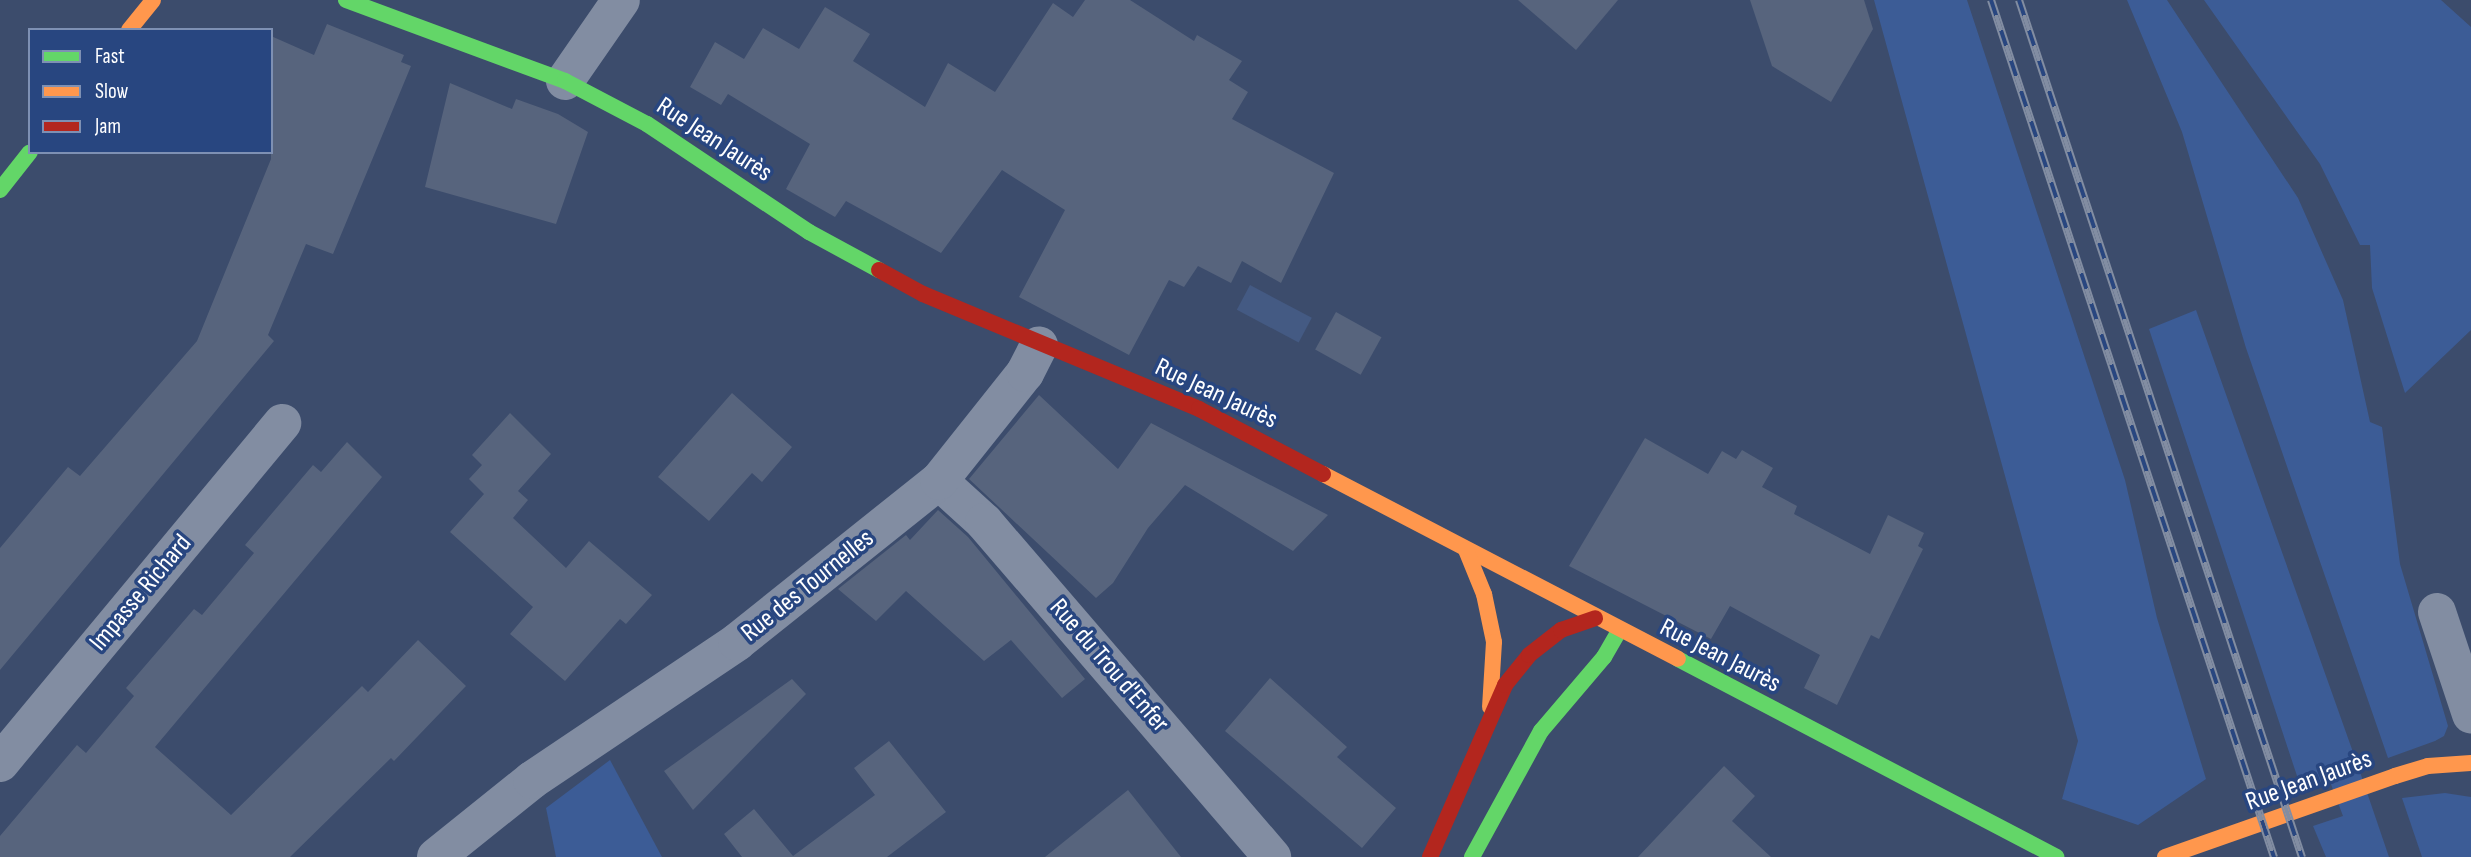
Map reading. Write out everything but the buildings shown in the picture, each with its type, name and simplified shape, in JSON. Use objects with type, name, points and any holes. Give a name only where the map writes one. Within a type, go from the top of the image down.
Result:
[{"type":"street","points":[[131,28],[153,0]]},
{"type":"street","name":"Rue Jean Jaurès","points":[[346,0],[565,81],[647,124],[832,244],[923,295],[1199,409],[1619,631],[2056,857]]},
{"type":"street","points":[[565,81],[621,0]]},
{"type":"street","points":[[0,190],[28,154]]},
{"type":"street","name":"Rue des Tournelles","points":[[436,857],[532,780],[737,642],[939,481],[1025,373],[1039,345]]},
{"type":"street","name":"Impasse Richard","points":[[0,763],[282,423]]},
{"type":"street","name":"Rue du Trou d'Enfer","points":[[939,481],[984,522],[1272,857]]},
{"type":"street","points":[[1466,550],[1483,594],[1494,642],[1495,680],[1488,720]]},
{"type":"street","points":[[2437,612],[2471,715]]},
{"type":"street","points":[[1430,857],[1505,685],[1529,654],[1561,630],[1595,618]]},
{"type":"street","points":[[1472,857],[1541,731],[1604,657],[1619,631]]},
{"type":"street","name":"Rue Jean Jaurès","points":[[2165,857],[2395,776],[2428,766],[2471,763]]},
{"type":"shaded area","points":[[1874,0],[1967,0],[2125,480],[2157,618],[2206,779],[2138,825],[2062,799],[2078,741]]},
{"type":"shaded area","points":[[2127,0],[2167,0],[2298,198],[2343,300],[2370,422],[2382,427],[2400,564],[2448,726],[2444,736],[2435,741],[2388,758],[2246,348],[2182,132]]},
{"type":"shaded area","points":[[2204,0],[2441,0],[2471,27],[2471,330],[2405,393],[2372,288],[2370,245],[2360,245],[2320,164]]},
{"type":"shaded area","points":[[1250,285],[1312,318],[1299,343],[1237,310]]},
{"type":"shaded area","points":[[2196,310],[2389,857],[2326,857],[2313,826],[2343,816],[2329,779],[2301,788],[2149,329]]},
{"type":"shaded area","points":[[610,760],[662,857],[556,857],[546,808]]},
{"type":"shaded area","points":[[2445,793],[2471,797],[2471,857],[2422,857],[2402,798]]},
{"type":"railway","points":[[1991,0],[2274,857]]},
{"type":"railway","points":[[2019,0],[2302,857]]},
{"type":"traffic: fast","points":[[346,0],[565,81],[647,124],[809,232],[879,270]]},
{"type":"traffic: fast","points":[[0,190],[28,154]]},
{"type":"traffic: fast","points":[[1472,857],[1541,731],[1604,657],[1619,631]]},
{"type":"traffic: fast","points":[[1678,659],[2056,857]]},
{"type":"traffic: slow","points":[[131,28],[153,0]]},
{"type":"traffic: slow","points":[[1323,474],[1678,659]]},
{"type":"traffic: slow","points":[[1466,550],[1484,594],[1494,642],[1490,707]]},
{"type":"traffic: slow","points":[[2165,857],[2395,776],[2428,766],[2471,763]]},
{"type":"traffic: jam","points":[[879,270],[923,294],[1199,409],[1323,474]]},
{"type":"traffic: jam","points":[[1430,857],[1505,685],[1529,655],[1561,630],[1595,618]]}]
